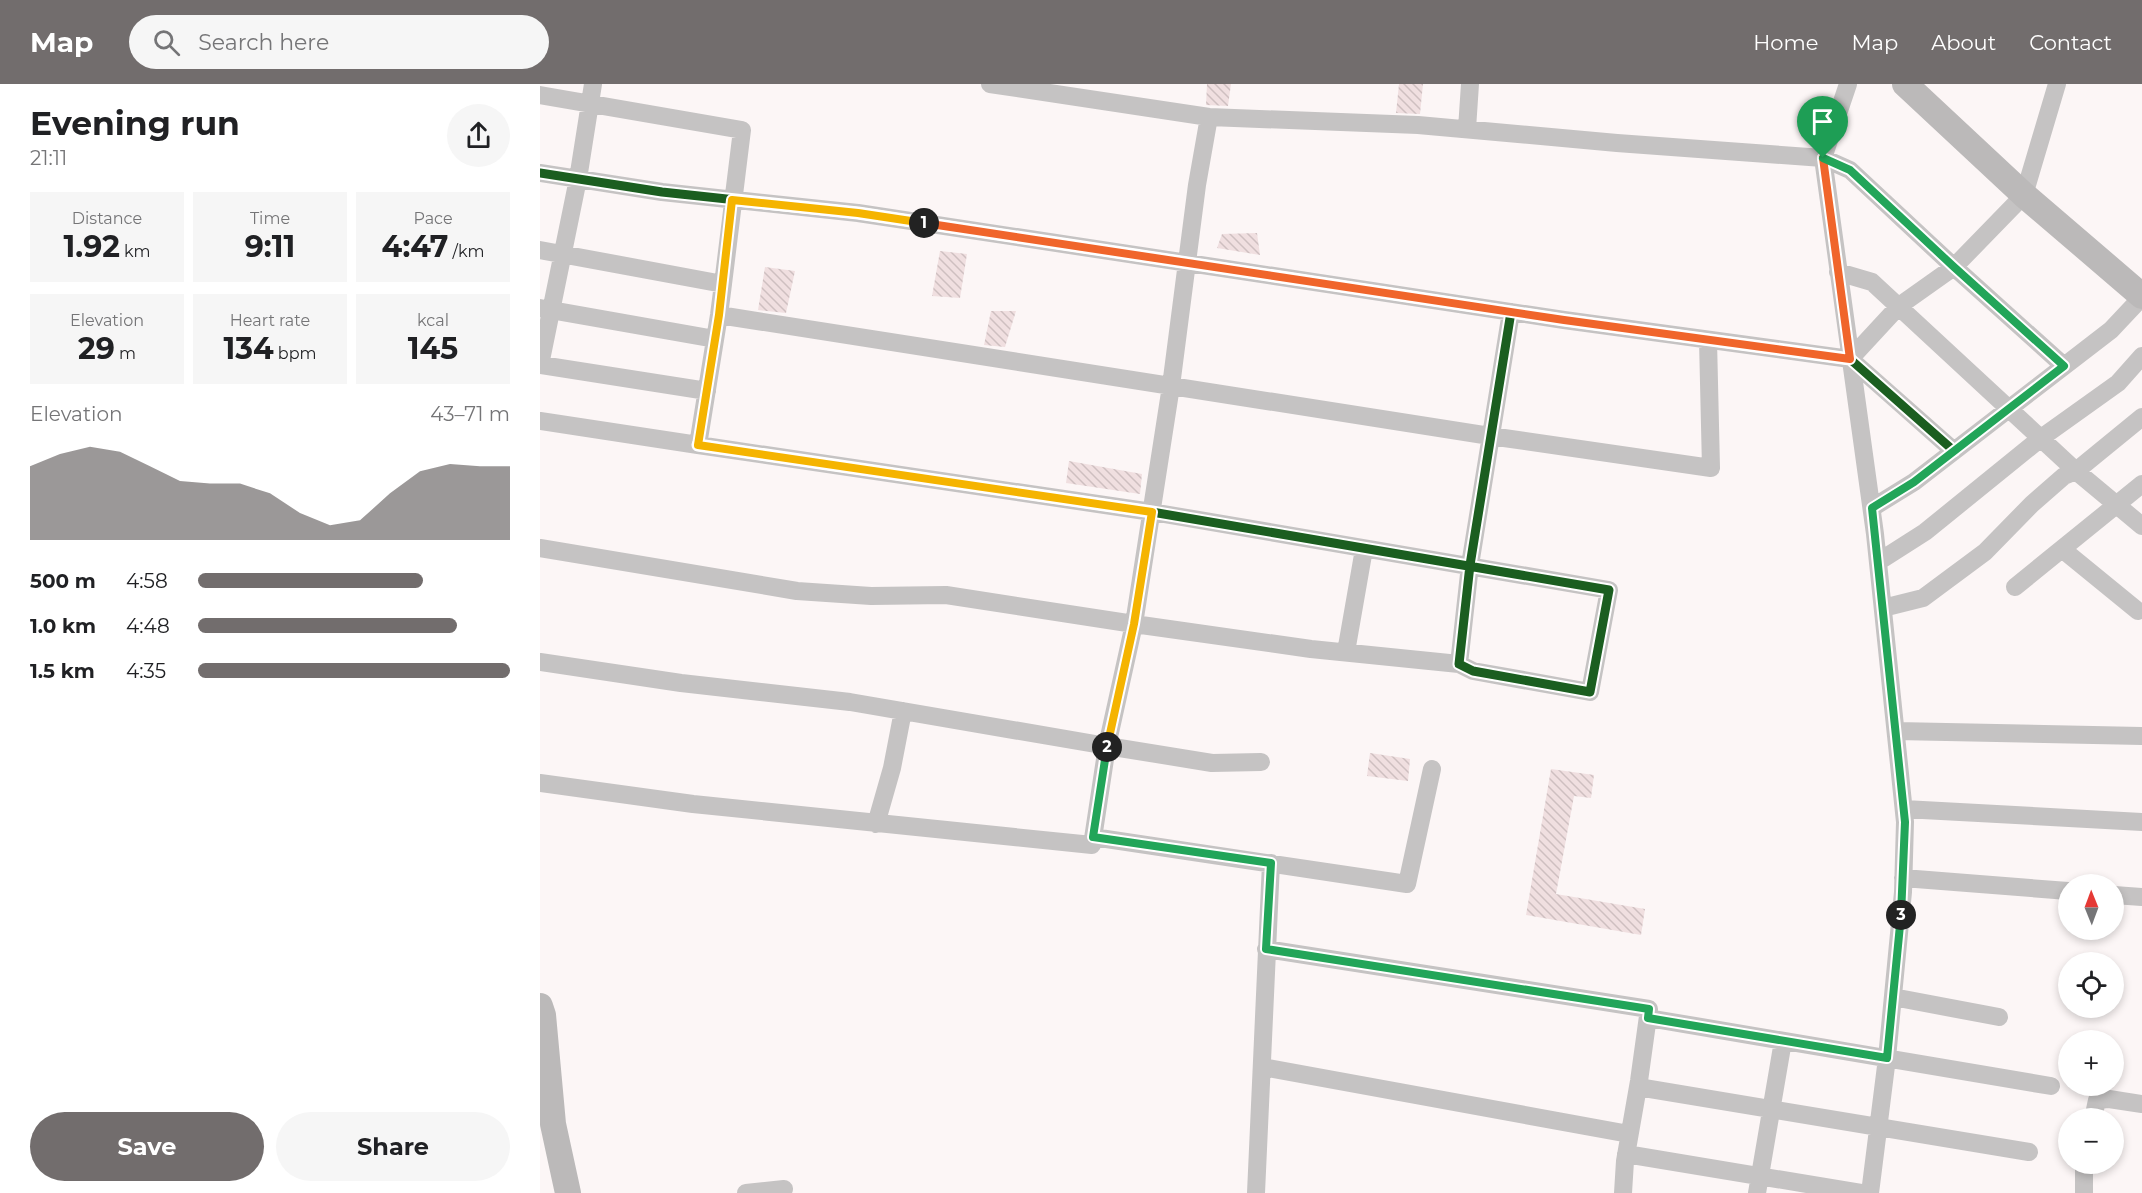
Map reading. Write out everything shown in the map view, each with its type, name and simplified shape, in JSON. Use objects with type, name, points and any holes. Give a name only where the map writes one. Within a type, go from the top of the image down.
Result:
[{"type":"main road","points":[[1905,84],[2024,195],[2142,296]]},
{"type":"main road","points":[[540,1006],[543,1015],[545,1087],[568,1193]]},
{"type":"street","points":[[593,84],[563,255],[545,309],[541,365],[707,391]]},
{"type":"street","points":[[990,84],[1209,117],[1419,125],[1617,143],[1823,158],[1850,170],[2064,366]]},
{"type":"street","points":[[1467,129],[1470,84]]},
{"type":"street","points":[[1848,84],[1823,158],[1872,508],[1905,822],[1904,878],[1893,997],[1869,1193]]},
{"type":"street","points":[[1850,359],[1899,306],[1954,267],[2024,195],[2057,84]]},
{"type":"street","points":[[540,95],[742,130],[719,315],[698,445]]},
{"type":"street","points":[[540,783],[693,804],[1092,845],[1107,746],[1134,624],[1152,512],[1171,386],[1186,262],[1209,117]]},
{"type":"street","points":[[540,173],[732,200],[858,213],[1511,312],[1850,359],[1954,451]]},
{"type":"street","points":[[540,250],[723,284]]},
{"type":"street","points":[[1838,272],[1872,282],[2076,471],[2142,526]]},
{"type":"street","points":[[1872,508],[1914,482],[2111,330],[2142,296]]},
{"type":"street","points":[[545,309],[715,339]]},
{"type":"street","points":[[1459,664],[1470,565],[1511,312]]},
{"type":"street","points":[[719,315],[1490,436],[1710,468],[1708,340]]},
{"type":"street","points":[[1878,562],[1925,532],[2041,438],[2118,383],[2142,357]]},
{"type":"street","points":[[1883,608],[1923,598],[1985,552],[2032,504],[2064,476],[2076,471],[2142,417]]},
{"type":"street","points":[[540,421],[1152,512],[1609,590],[1590,692],[1473,671],[1459,664],[1346,652],[1134,624],[946,595],[871,596],[797,591],[540,548]]},
{"type":"street","points":[[2015,587],[2142,484]]},
{"type":"street","points":[[1346,652],[1364,549]]},
{"type":"street","points":[[2062,549],[2138,611]]},
{"type":"street","points":[[540,662],[681,683],[850,702],[1212,763],[1261,762]]},
{"type":"street","points":[[876,824],[892,768],[903,711]]},
{"type":"street","points":[[1896,731],[2142,736]]},
{"type":"street","points":[[1093,837],[1407,884],[1432,769]]},
{"type":"street","points":[[1904,809],[2142,822]]},
{"type":"street","points":[[1257,1193],[1271,863]]},
{"type":"street","points":[[1904,878],[2058,890]]},
{"type":"street","points":[[2124,896],[2142,897]]},
{"type":"street","points":[[1266,949],[1649,1009],[1626,1154],[1623,1193]]},
{"type":"street","points":[[1893,997],[1999,1017]]},
{"type":"street","points":[[1648,1018],[2051,1086]]},
{"type":"street","points":[[1758,1184],[1783,1041]]},
{"type":"street","points":[[1262,1066],[1629,1134]]},
{"type":"street","points":[[1638,1087],[2029,1152]]},
{"type":"street","points":[[2095,1108],[2097,1100],[2109,1099],[2142,1104]]},
{"type":"street","points":[[1626,1154],[1758,1184],[1861,1193]]},
{"type":"street","points":[[2084,1174],[2084,1193]]},
{"type":"street","points":[[746,1193],[784,1189]]},
{"type":"building","points":[[1207,84],[1231,84],[1228,106],[1206,105]]},
{"type":"building","points":[[1399,84],[1423,84],[1420,114],[1396,113]]},
{"type":"building","points":[[1257,233],[1260,255],[1217,248],[1222,234]]},
{"type":"building","points":[[940,251],[967,254],[960,298],[932,296]]},
{"type":"building","points":[[765,267],[795,271],[786,313],[758,310]]},
{"type":"building","points":[[991,311],[1016,311],[1005,347],[984,345]]},
{"type":"building","points":[[1069,461],[1142,474],[1140,494],[1066,483]]},
{"type":"building","points":[[1370,753],[1410,759],[1408,781],[1367,776]]},
{"type":"building","points":[[1551,769],[1594,775],[1591,798],[1574,796],[1556,894],[1645,909],[1641,935],[1526,915]]},
{"type":"cycle path","points":[[540,173],[662,192],[858,213],[1564,320],[1850,359],[1954,451]]},
{"type":"cycle path","points":[[698,445],[1152,512],[1609,590],[1590,692],[1473,671],[1459,664],[1470,565],[1511,312]]},
{"type":"route","points":[[1823,158],[1850,170],[2064,366],[1914,482],[1872,508],[1905,822],[1903,892],[1887,1058],[1648,1018],[1649,1009],[1266,949],[1271,863],[1093,837],[1107,746],[1134,624],[1152,512],[698,445],[719,315],[732,200],[858,213],[1564,320],[1850,359],[1823,158]]}]
